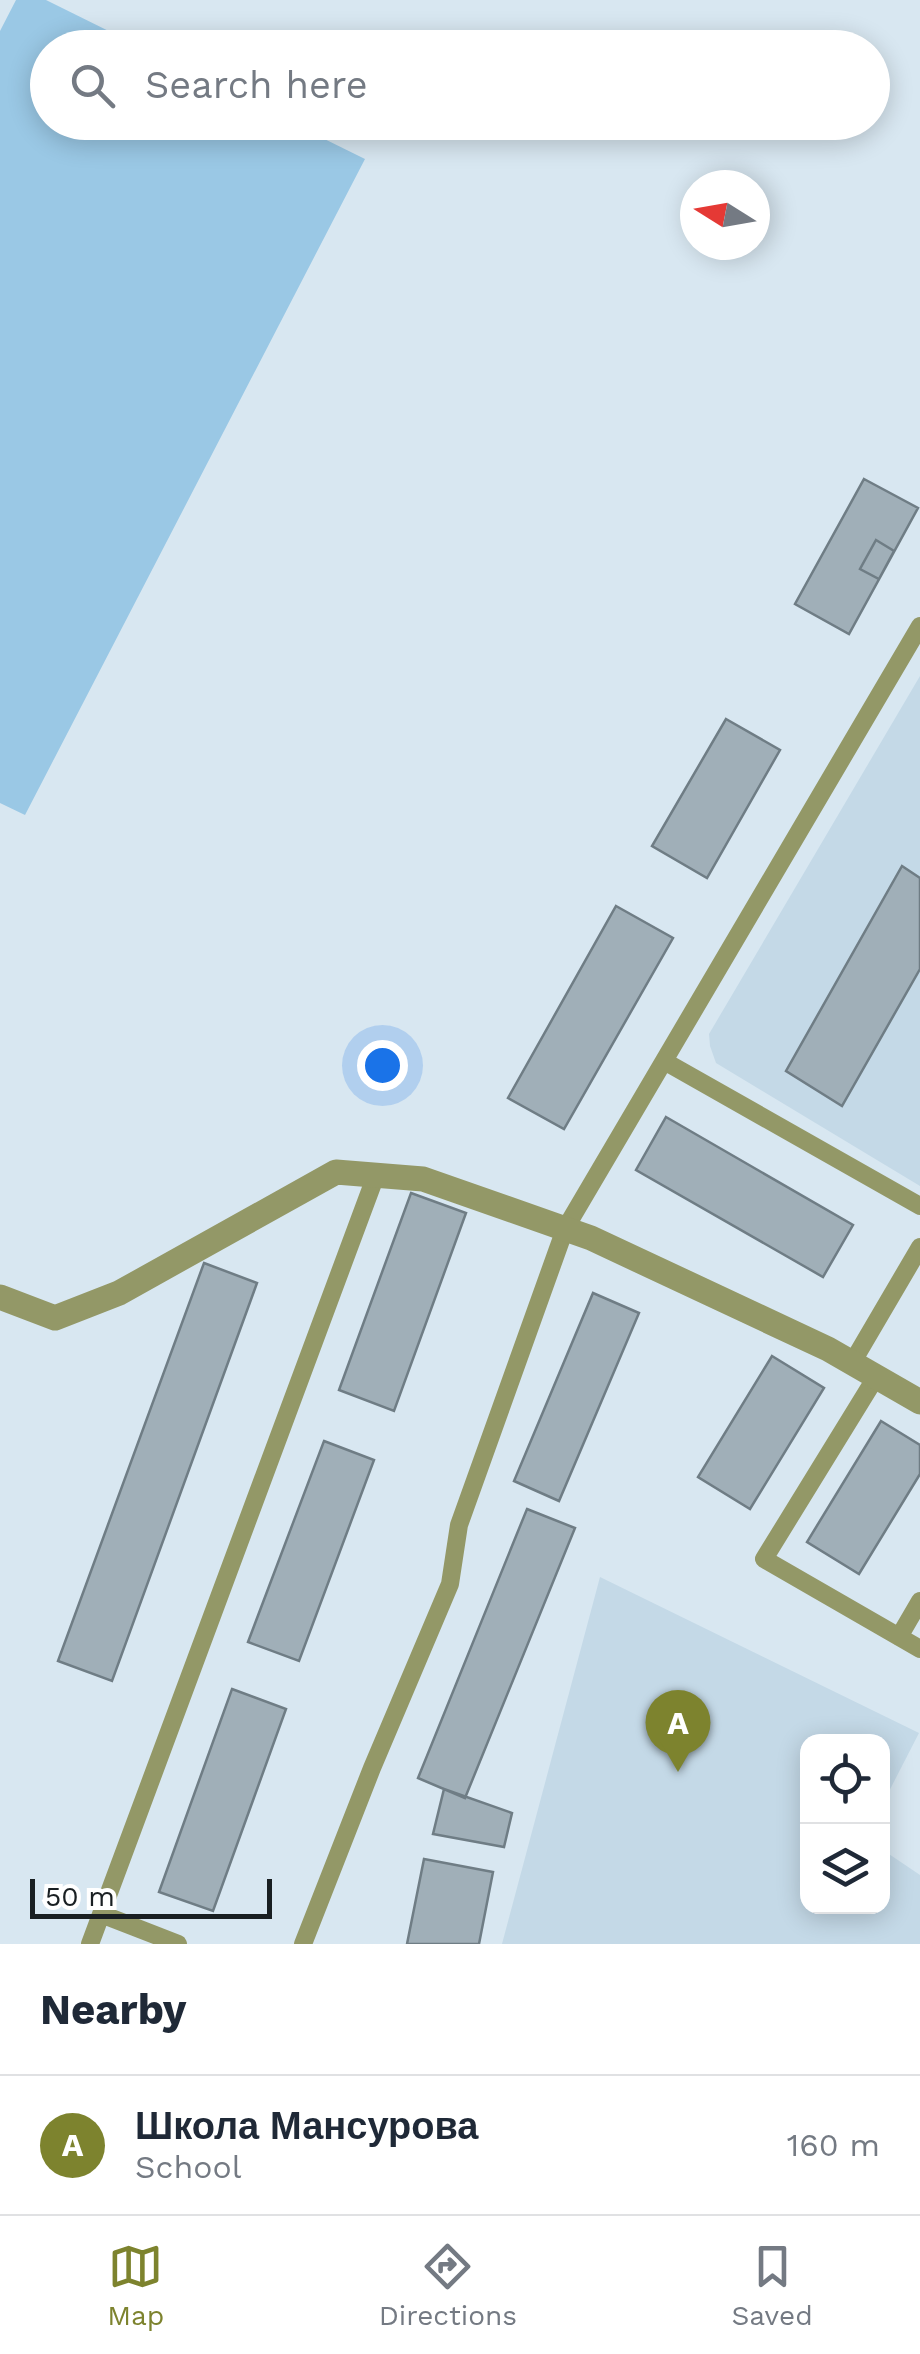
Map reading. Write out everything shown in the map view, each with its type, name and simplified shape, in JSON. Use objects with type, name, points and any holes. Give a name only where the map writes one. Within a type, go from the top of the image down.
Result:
[{"type":"street","points":[[0,1297],[55,1318],[119,1293],[336,1172],[423,1180],[592,1238],[828,1350],[920,1402]]},
{"type":"lane","points":[[303,1944],[450,1584],[459,1526],[565,1229],[920,626]]},
{"type":"lane","points":[[664,1061],[920,1206]]},
{"type":"lane","points":[[90,1944],[376,1175]]},
{"type":"lane","points":[[852,1364],[920,1247]]},
{"type":"lane","points":[[876,1377],[764,1558],[920,1650]]},
{"type":"lane","points":[[899,1637],[920,1602]]},
{"type":"lane","points":[[101,1914],[178,1944]]},
{"type":"shaded area","points":[[16,0],[46,0],[107,30],[30,30],[30,140],[326,140],[365,159],[25,815],[0,803],[0,31]]},
{"type":"shaded area","points":[[920,676],[920,1186],[716,1063],[709,1034]]},
{"type":"shaded area","points":[[600,1577],[919,1733],[890,1789],[890,1734],[800,1734],[800,1914],[890,1914],[890,1855],[920,1875],[920,1944],[502,1944]]},
{"type":"building","points":[[864,479],[918,508],[849,634],[795,604]]},
{"type":"building","points":[[876,540],[894,551],[879,579],[860,569]]},
{"type":"building","points":[[726,719],[780,750],[707,878],[652,846]]},
{"type":"building","points":[[902,866],[920,878],[920,969],[842,1106],[786,1071]]},
{"type":"building","points":[[616,906],[673,938],[564,1129],[508,1098]]},
{"type":"building","points":[[666,1117],[853,1225],[823,1277],[636,1170]]},
{"type":"building","points":[[411,1193],[466,1213],[394,1411],[339,1390]]},
{"type":"building","points":[[204,1263],[257,1283],[112,1681],[58,1661]]},
{"type":"building","points":[[593,1293],[639,1313],[559,1501],[514,1481]]},
{"type":"building","points":[[772,1356],[824,1388],[750,1509],[698,1477]]},
{"type":"building","points":[[881,1421],[920,1445],[920,1474],[859,1574],[807,1542]]},
{"type":"building","points":[[324,1441],[374,1460],[299,1661],[248,1642]]},
{"type":"building","points":[[527,1509],[575,1528],[465,1798],[418,1778]]},
{"type":"building","points":[[232,1689],[286,1709],[213,1911],[159,1892]]},
{"type":"building","points":[[444,1789],[512,1813],[504,1847],[433,1834]]},
{"type":"building","points":[[424,1859],[493,1872],[479,1944],[407,1944]]},
{"type":"place","name":"Школа Мансурова","points":[[678,1772]]}]
